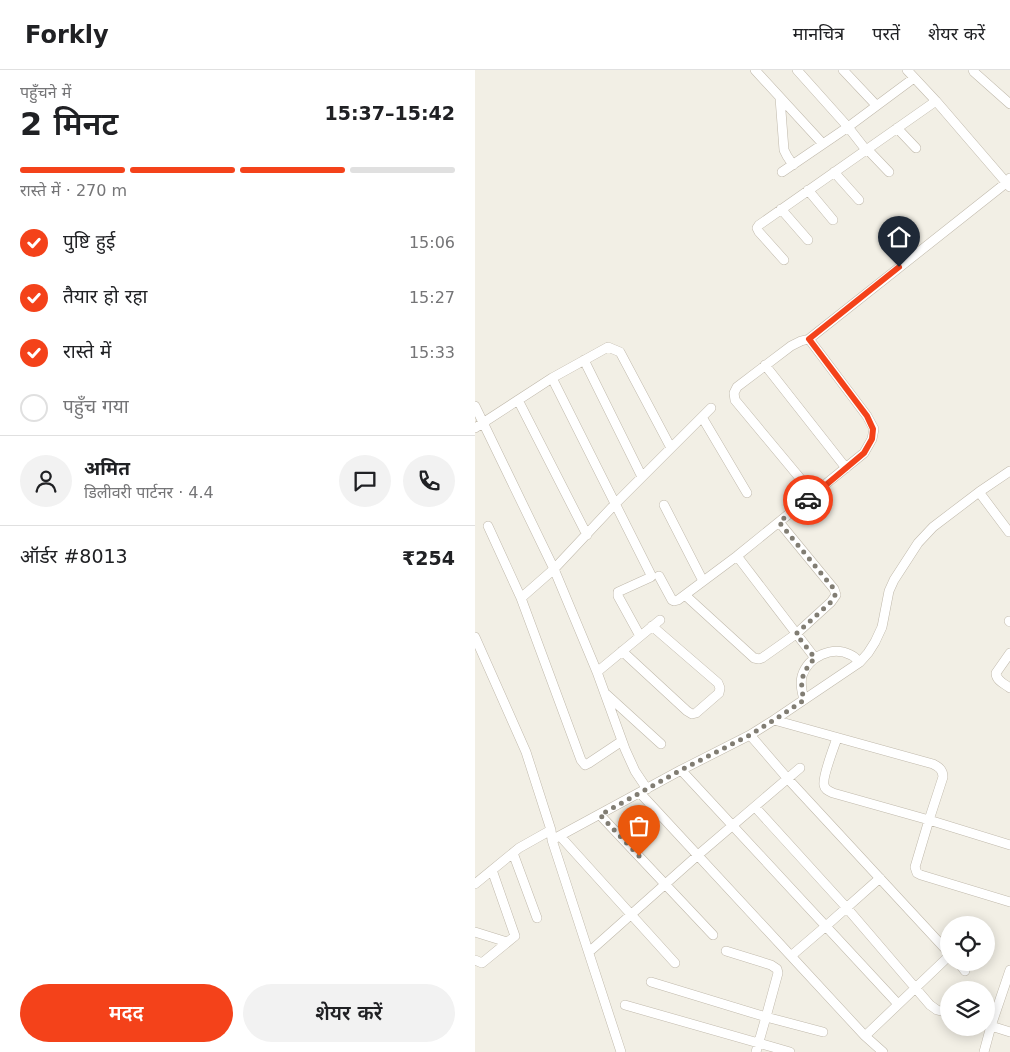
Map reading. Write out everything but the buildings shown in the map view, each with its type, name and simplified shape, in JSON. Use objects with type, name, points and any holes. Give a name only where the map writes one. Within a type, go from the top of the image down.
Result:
[{"type":"street","points":[[755,70],[823,144]]},
{"type":"street","points":[[797,70],[889,172]]},
{"type":"street","points":[[843,70],[876,105]]},
{"type":"street","points":[[814,495],[735,400],[734,393],[737,387],[791,346],[811,337],[823,328],[1009,182],[907,70]]},
{"type":"street","points":[[973,70],[1010,104]]},
{"type":"street","points":[[782,172],[848,127],[914,78]]},
{"type":"street","points":[[780,98],[784,150],[793,165]]},
{"type":"street","points":[[784,260],[759,232],[757,228],[759,225],[936,101]]},
{"type":"street","points":[[897,128],[916,148]]},
{"type":"street","points":[[834,172],[859,200]]},
{"type":"street","points":[[808,190],[833,220]]},
{"type":"street","points":[[781,209],[808,240]]},
{"type":"street","points":[[659,576],[673,600],[676,601],[737,556],[864,453],[872,439],[873,429],[867,416],[811,337]]},
{"type":"street","points":[[475,428],[552,378],[608,347],[620,352],[671,448]]},
{"type":"street","points":[[584,360],[642,477]]},
{"type":"street","points":[[765,365],[846,468]]},
{"type":"street","points":[[552,378],[651,575],[651,577],[618,592],[618,596],[640,636]]},
{"type":"street","points":[[519,400],[587,535]]},
{"type":"street","points":[[475,406],[554,569],[597,672],[622,742],[644,791],[698,855],[865,1036],[883,1052]]},
{"type":"street","points":[[521,598],[554,569],[615,504],[711,408]]},
{"type":"street","points":[[702,417],[747,493]]},
{"type":"street","points":[[556,838],[750,735],[860,662],[869,653],[875,642],[882,627],[891,586],[917,543],[933,527],[1010,471]]},
{"type":"street","points":[[979,492],[1009,532]]},
{"type":"street","points":[[664,505],[703,582]]},
{"type":"street","points":[[685,595],[754,658],[762,658],[796,634],[831,602],[835,595],[834,589],[779,522]]},
{"type":"street","points":[[488,526],[521,598],[581,760],[585,765],[622,742]]},
{"type":"street","points":[[737,556],[815,658]]},
{"type":"street","points":[[597,672],[622,651],[640,636],[656,623],[718,683],[719,693],[696,713],[692,714],[622,651]]},
{"type":"street","points":[[476,642],[526,752],[551,830],[556,838],[631,914],[675,963]]},
{"type":"street","points":[[804,700],[801,688],[802,677],[807,666],[815,658],[826,652],[838,651],[850,655],[860,662]]},
{"type":"street","points":[[1010,653],[996,674],[996,677],[1010,688]]},
{"type":"street","points":[[604,692],[661,744]]},
{"type":"street","points":[[774,720],[939,767],[943,772],[943,777],[915,867],[917,872],[921,875],[1010,902]]},
{"type":"street","points":[[750,735],[940,944]]},
{"type":"street","points":[[837,738],[825,775],[824,785],[827,790],[1010,845]]},
{"type":"street","points":[[589,952],[800,768]]},
{"type":"street","points":[[681,770],[898,1004]]},
{"type":"street","points":[[755,807],[930,1005],[940,1011]]},
{"type":"street","points":[[600,815],[713,934]]},
{"type":"street","points":[[475,884],[519,848],[551,830]]},
{"type":"street","points":[[556,838],[589,952],[621,1052]]},
{"type":"street","points":[[513,853],[537,918]]},
{"type":"street","points":[[475,960],[482,962],[515,936],[492,870]]},
{"type":"street","points":[[791,956],[880,878]]},
{"type":"street","points":[[475,932],[507,942]]},
{"type":"street","points":[[726,951],[771,964],[777,969],[778,973],[758,1048]]},
{"type":"street","points":[[865,1036],[940,963]]},
{"type":"street","points":[[995,1010],[1009,974]]},
{"type":"street","points":[[651,982],[766,1017],[823,1032]]},
{"type":"street","points":[[625,1006],[758,1048],[790,1052]]},
{"type":"street","points":[[995,1027],[1010,1032]]},
{"type":"street","points":[[984,1052],[987,1036]]},
{"type":"way so far","points":[[639,856],[600,815],[681,770],[750,735],[804,700],[801,688],[802,677],[807,666],[815,658],[796,634],[831,602],[835,596],[834,589],[779,522],[808,500]]},
{"type":"route","points":[[808,500],[864,453],[872,439],[873,429],[867,416],[809,339],[899,267]]}]
